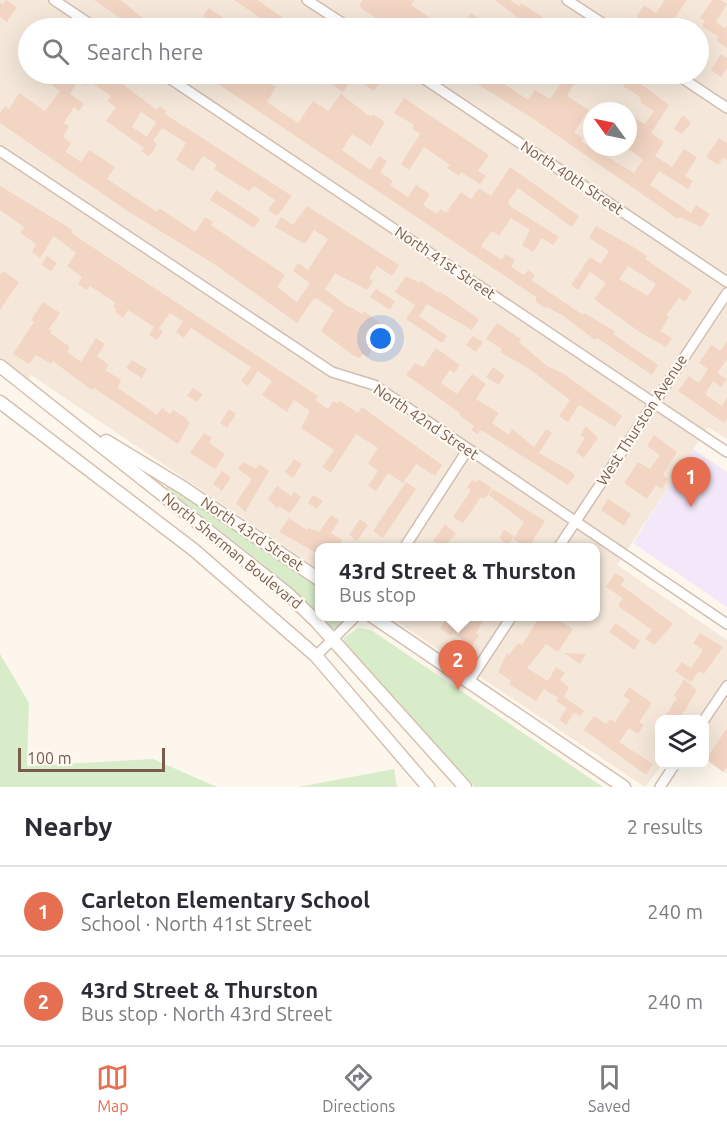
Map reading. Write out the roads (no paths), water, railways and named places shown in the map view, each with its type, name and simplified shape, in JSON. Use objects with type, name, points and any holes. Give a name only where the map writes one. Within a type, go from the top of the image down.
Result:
[{"type":"main road","name":"North Sherman Boulevard","points":[[0,366],[272,580],[315,620]]},
{"type":"main road","name":"North Sherman Boulevard","points":[[0,402],[194,550],[316,657],[428,787]]},
{"type":"main road","name":"North 43rd Street","points":[[62,414],[182,487],[315,577]]},
{"type":"main road","name":"North Sherman Boulevard","points":[[316,621],[465,787]]},
{"type":"main road","points":[[379,621],[624,787]]},
{"type":"street","points":[[54,0],[81,18]]},
{"type":"street","points":[[307,0],[335,18]]},
{"type":"street","points":[[567,0],[595,18]]},
{"type":"street","name":"North 41st Street","points":[[179,84],[727,452]]},
{"type":"street","name":"North 40th Street","points":[[432,84],[727,282]]},
{"type":"street","points":[[691,84],[727,108]]},
{"type":"street","name":"North 42nd Street","points":[[0,151],[332,372],[374,385],[727,624]]},
{"type":"street","name":"West Thurston Avenue","points":[[561,543],[727,293]]},
{"type":"street","points":[[407,543],[468,449]]},
{"type":"street","points":[[316,657],[351,621]]},
{"type":"street","points":[[468,683],[509,621]]},
{"type":"street","points":[[708,715],[727,686]]},
{"type":"street","points":[[660,787],[672,769]]},
{"type":"place","name":"Carleton Elementary School","points":[[691,507]]},
{"type":"place","name":"43rd Street & Thurston","points":[[458,690]]}]
